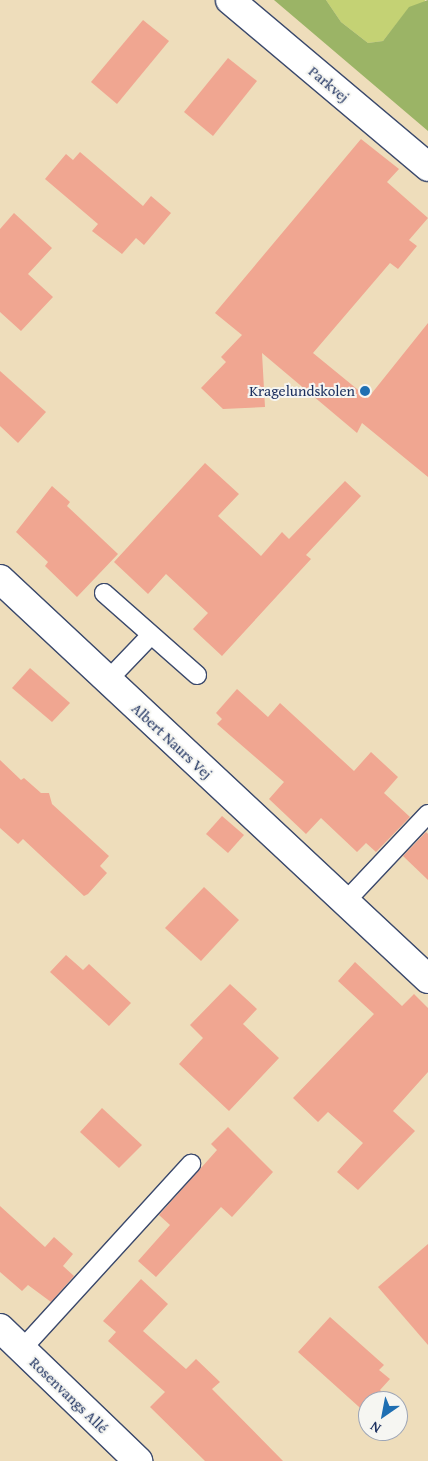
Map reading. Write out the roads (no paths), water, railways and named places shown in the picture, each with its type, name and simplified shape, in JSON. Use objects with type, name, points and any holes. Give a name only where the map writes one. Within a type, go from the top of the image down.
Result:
[{"type":"street","name":"Parkvej","points":[[230,0],[428,167]]},
{"type":"street","name":"Albert Naurs Vej","points":[[0,579],[428,980]]},
{"type":"street","name":"Rosenvangs Allé","points":[[0,1328],[138,1461]]},
{"type":"lane","points":[[104,593],[150,636],[197,675]]},
{"type":"lane","points":[[108,681],[150,636]]},
{"type":"lane","points":[[345,902],[428,814]]},
{"type":"lane","points":[[22,1349],[190,1164]]},
{"type":"place","name":"Kragelundskolen","points":[[365,391]]}]
